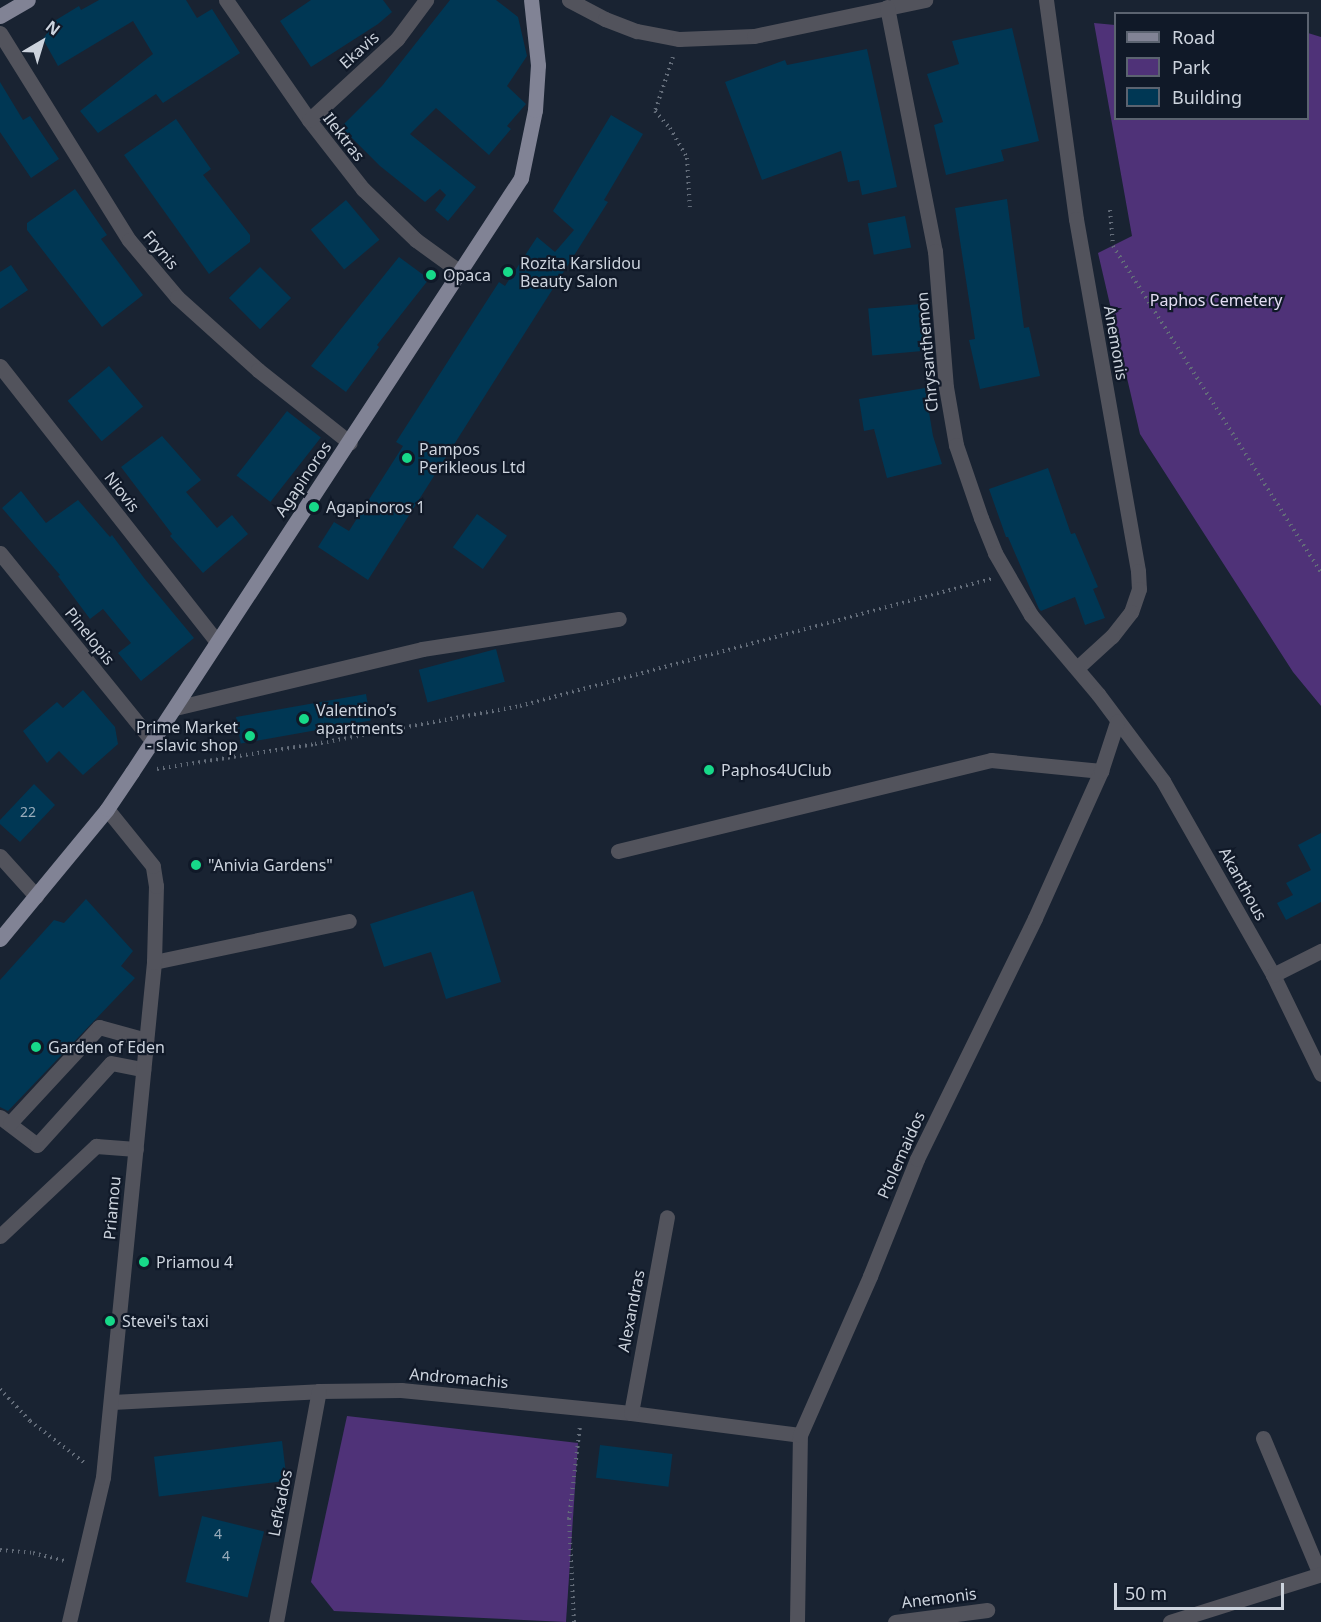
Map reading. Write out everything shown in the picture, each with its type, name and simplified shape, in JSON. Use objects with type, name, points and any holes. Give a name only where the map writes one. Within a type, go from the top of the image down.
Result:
[{"type":"main road","points":[[0,16],[28,0]]},
{"type":"main road","name":"Agapinoros","points":[[0,939],[107,810],[175,708],[216,640],[350,443],[521,178],[535,110],[538,65],[531,0]]},
{"type":"street","name":"Ilektras","points":[[226,0],[309,120],[363,189],[416,240],[460,272]]},
{"type":"street","name":"Ekavis","points":[[309,120],[397,39],[426,0]]},
{"type":"street","points":[[570,0],[605,19],[637,31],[679,39],[754,36],[925,0]]},
{"type":"street","name":"Anemonis","points":[[1046,0],[1076,219],[1138,571],[1139,589],[1131,612],[1112,636],[1077,669]]},
{"type":"street","name":"Chrysanthemon","points":[[886,7],[935,251],[946,387],[956,445],[981,518],[1007,575],[1031,615],[1077,669],[1117,722]]},
{"type":"street","name":"Frynis","points":[[0,33],[129,240],[177,297],[258,370],[350,443]]},
{"type":"street","name":"Niovis","points":[[0,366],[216,640]]},
{"type":"street","name":"Pinelopis","points":[[0,553],[153,742]]},
{"type":"street","points":[[175,708],[422,649],[619,619]]},
{"type":"street","name":"Ptolemaidos","points":[[797,1622],[800,1435],[870,1276],[916,1159],[1035,918],[1101,771],[1117,722]]},
{"type":"street","name":"Akanthous","points":[[1117,722],[1163,781],[1273,975],[1321,1074]]},
{"type":"street","points":[[618,851],[992,760],[1101,771]]},
{"type":"street","name":"Priamou","points":[[69,1622],[103,1477],[154,962],[156,886],[153,866],[107,810]]},
{"type":"street","points":[[0,856],[36,896]]},
{"type":"street","points":[[154,962],[349,921]]},
{"type":"street","points":[[1273,975],[1321,951]]},
{"type":"street","points":[[143,1069],[111,1063],[37,1145],[5,1120],[99,1027],[146,1040]]},
{"type":"street","points":[[0,1236],[96,1146],[136,1149]]},
{"type":"street","name":"Alexandras","points":[[631,1413],[667,1217]]},
{"type":"street","name":"Andromachis","points":[[112,1402],[319,1390],[401,1390],[631,1413],[800,1435]]},
{"type":"street","name":"Lefkados","points":[[276,1622],[319,1390]]},
{"type":"street","points":[[1170,1622],[1321,1574],[1263,1438]]},
{"type":"street","name":"Anemonis","points":[[895,1622],[987,1610]]},
{"type":"path","points":[[679,39],[655,111],[670,128],[687,158],[690,208]]},
{"type":"path","points":[[1110,210],[1113,246],[1321,573]]},
{"type":"path","points":[[132,772],[315,744],[520,706],[1007,575]]},
{"type":"path","points":[[0,1389],[30,1421],[103,1477]]},
{"type":"path","points":[[574,1622],[569,1519],[582,1408]]},
{"type":"path","points":[[0,1550],[33,1553],[82,1565]]},
{"type":"green space","name":"Paphos Cemetery","points":[[1094,23],[1114,25],[1114,120],[1309,120],[1309,33],[1321,37],[1321,706],[1293,672],[1140,434],[1098,253],[1132,236]]},
{"type":"green space","points":[[347,1416],[578,1443],[566,1622],[334,1611],[311,1582]]},
{"type":"building","points":[[99,0],[186,0],[197,18],[212,9],[240,53],[163,103],[156,94],[98,133],[80,111],[153,54],[133,21],[58,66],[43,39],[56,20],[79,6],[81,10]]},
{"type":"building","points":[[311,0],[383,0],[392,12],[378,24],[311,67],[280,21]]},
{"type":"building","points":[[450,0],[496,0],[518,17],[527,56],[507,86],[526,104],[507,126],[511,129],[489,155],[436,108],[410,134],[476,187],[448,221],[435,210],[446,195],[440,189],[425,202],[380,166],[341,127],[382,86]]},
{"type":"building","points":[[1012,28],[1039,141],[1001,150],[1004,161],[946,175],[934,125],[943,122],[927,74],[959,64],[952,41]]},
{"type":"building","points":[[867,49],[897,187],[862,195],[859,180],[848,182],[841,151],[762,180],[725,82],[785,60],[787,65]]},
{"type":"building","points":[[0,82],[23,120],[30,116],[59,159],[31,178],[0,132]]},
{"type":"building","points":[[611,115],[643,134],[604,200],[608,202],[368,580],[318,547],[334,522],[349,531],[403,446],[396,442],[499,282],[505,286],[537,237],[555,252],[574,230],[553,211]]},
{"type":"building","points":[[176,119],[211,169],[203,175],[250,235],[250,242],[209,274],[124,155]]},
{"type":"building","points":[[75,189],[107,235],[101,239],[143,295],[102,327],[27,230],[27,223]]},
{"type":"building","points":[[1007,199],[1024,328],[1029,327],[1040,376],[980,389],[969,340],[975,339],[955,208]]},
{"type":"building","points":[[346,200],[379,240],[344,269],[311,230]]},
{"type":"building","points":[[905,216],[911,247],[874,255],[868,223]]},
{"type":"building","points":[[399,257],[429,279],[377,345],[379,347],[346,392],[311,366]]},
{"type":"building","points":[[11,265],[28,290],[0,309],[0,272]]},
{"type":"building","points":[[260,267],[291,298],[260,329],[229,298]]},
{"type":"building","points":[[921,304],[925,351],[872,355],[868,309]]},
{"type":"building","points":[[109,366],[143,407],[102,441],[68,401]]},
{"type":"building","points":[[925,388],[933,436],[942,464],[887,478],[874,429],[864,431],[859,399]]},
{"type":"building","points":[[287,411],[321,437],[270,502],[237,476]]},
{"type":"building","points":[[162,436],[201,480],[186,492],[217,528],[232,515],[248,534],[203,573],[170,536],[172,534],[121,467]]},
{"type":"building","points":[[1048,468],[1071,534],[1075,533],[1098,587],[1093,589],[1105,618],[1085,625],[1075,597],[1041,611],[1039,609],[1008,537],[1006,537],[989,489]]},
{"type":"building","points":[[21,491],[46,523],[78,500],[110,537],[112,535],[194,638],[141,681],[118,653],[131,643],[103,609],[90,619],[58,576],[60,575],[2,508]]},
{"type":"building","points":[[477,514],[507,536],[483,569],[453,547]]},
{"type":"building","points":[[496,649],[505,682],[428,703],[419,670]]},
{"type":"building","points":[[83,690],[115,727],[118,744],[83,775],[59,751],[47,763],[23,731],[57,702],[63,708]]},
{"type":"building","name":"Valentino’s apartments","points":[[366,694],[371,721],[241,744],[236,717]]},
{"type":"building","points":[[34,784],[55,805],[20,842],[0,824],[0,820]]},
{"type":"building","points":[[1321,833],[1321,902],[1286,920],[1277,903],[1293,895],[1286,883],[1311,870],[1298,845]]},
{"type":"building","points":[[473,891],[501,982],[446,999],[431,952],[384,967],[370,924]]},
{"type":"building","name":"Garden of Eden","points":[[86,899],[133,951],[121,966],[135,978],[8,1111],[0,1107],[0,980],[54,920],[64,923]]},
{"type":"building","points":[[282,1441],[287,1481],[159,1496],[154,1457]]},
{"type":"building","points":[[600,1445],[672,1454],[668,1487],[596,1478]]},
{"type":"building","points":[[202,1516],[264,1531],[248,1597],[186,1582]]},
{"type":"place","name":"Rozita Karslidou Beauty Salon","points":[[508,272]]},
{"type":"place","name":"Opaca","points":[[431,275]]},
{"type":"place","name":"Pampos Perikleous Ltd","points":[[407,458]]},
{"type":"place","name":"Agapinoros 1","points":[[314,507]]},
{"type":"place","name":"Valentino’s apartments","points":[[304,719]]},
{"type":"place","name":"Prime Market - slavic shop","points":[[250,736]]},
{"type":"place","name":"Paphos4UClub","points":[[709,770]]},
{"type":"place","name":"\"Anivia Gardens\"","points":[[196,865]]},
{"type":"place","name":"Garden of Eden","points":[[36,1047]]},
{"type":"place","name":"Priamou 4","points":[[144,1262]]},
{"type":"place","name":"Stevei's taxi","points":[[110,1321]]}]
